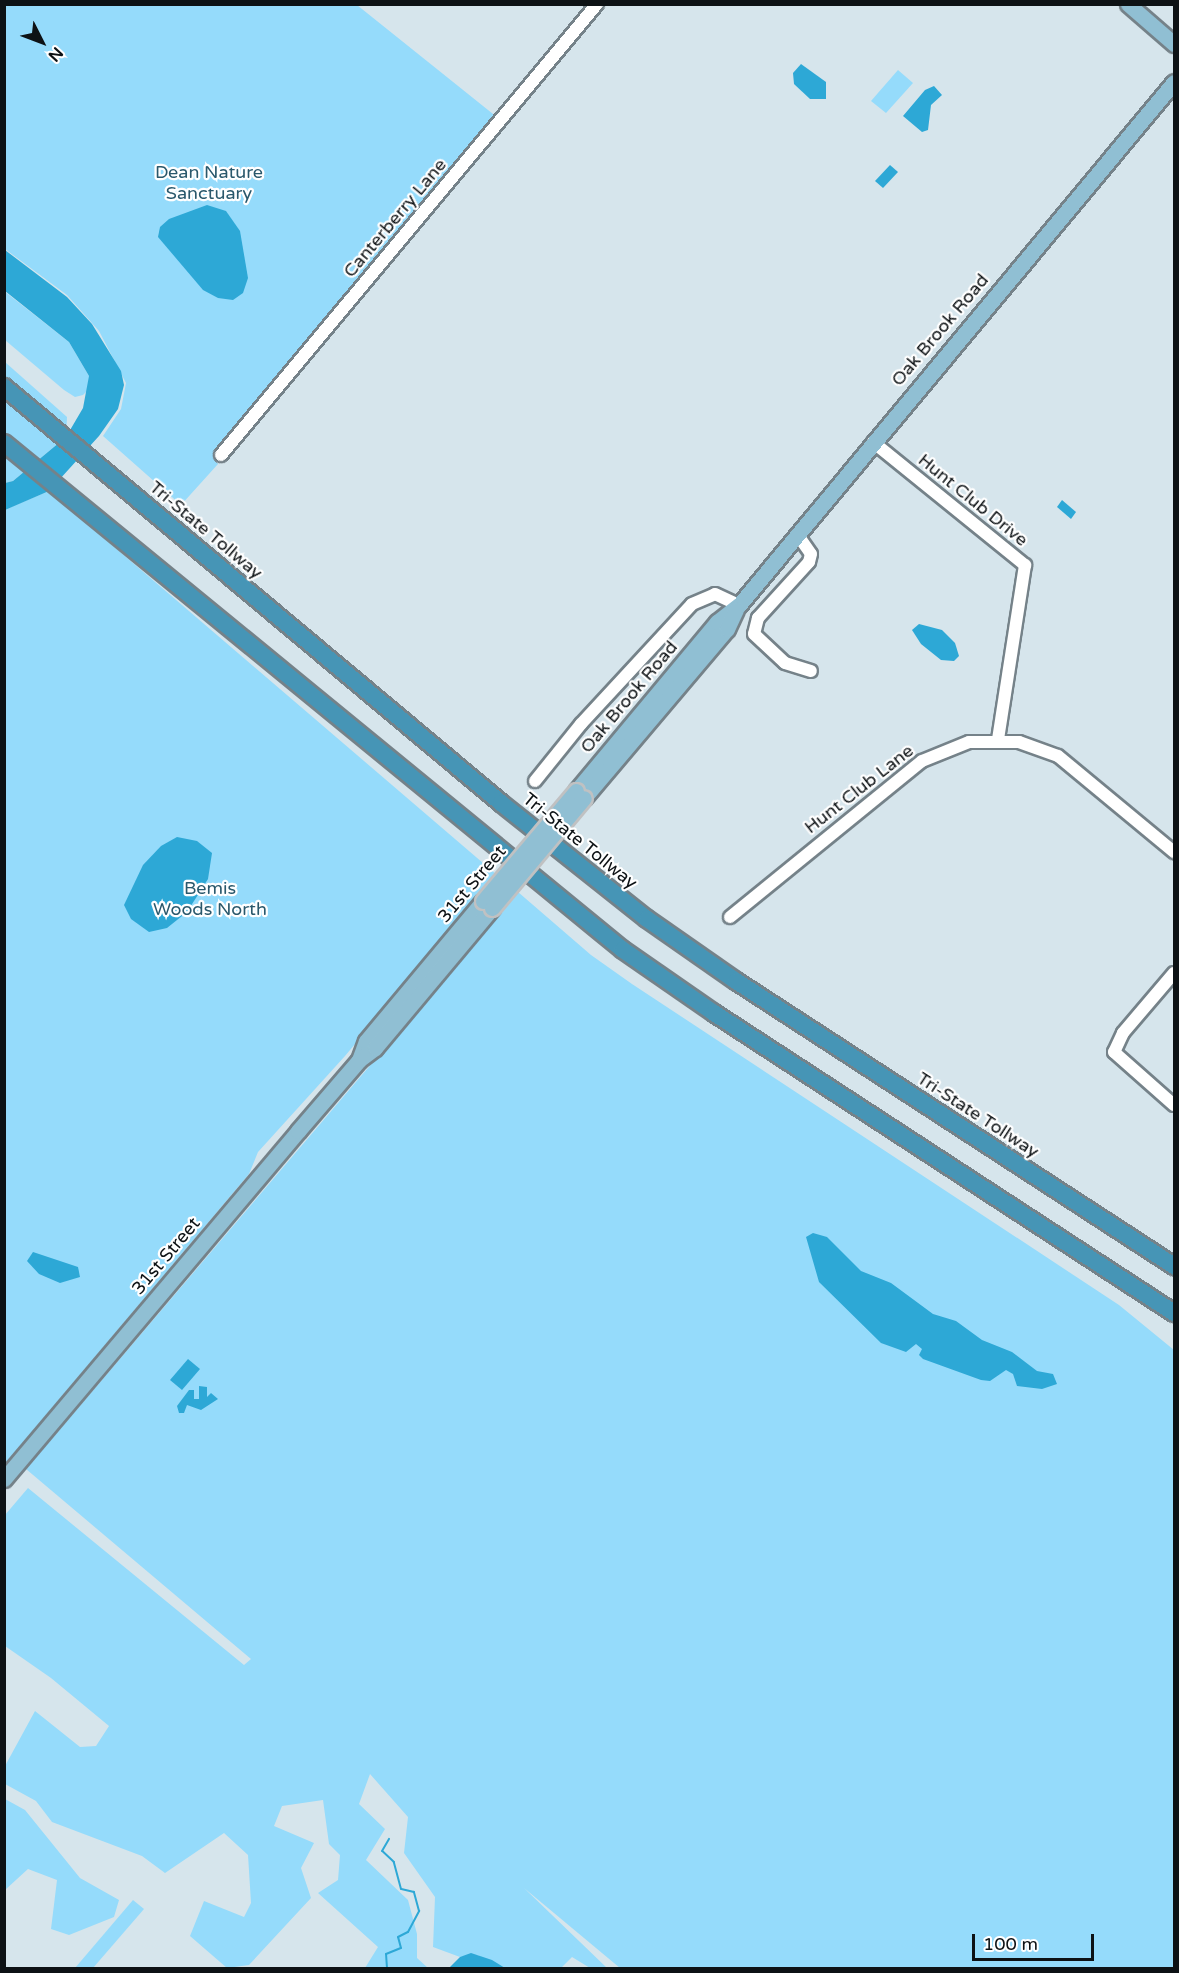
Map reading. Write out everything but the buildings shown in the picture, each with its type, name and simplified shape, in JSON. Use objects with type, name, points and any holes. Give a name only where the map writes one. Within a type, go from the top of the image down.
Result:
[{"type":"highway","name":"Tri-State Tollway","points":[[4,387],[501,803],[647,919],[736,981],[1174,1266]]},
{"type":"highway","points":[[4,443],[624,950],[714,1013],[1174,1313]]},
{"type":"highway","points":[[1127,1282],[1174,1318]]},
{"type":"main road","points":[[1128,4],[1174,44]]},
{"type":"main road","name":"Oak Brook Road","points":[[580,795],[726,629],[739,605],[797,534],[1174,82]]},
{"type":"main road","name":"31st Street","points":[[4,1479],[359,1060],[375,1048],[487,905],[580,795]]},
{"type":"street","name":"Canterberry Lane","points":[[221,454],[597,4]]},
{"type":"street","name":"Hunt Club Drive","points":[[873,442],[1025,565],[998,740]]},
{"type":"street","points":[[797,534],[810,554],[809,562],[758,618],[754,634],[785,663],[812,671]]},
{"type":"street","points":[[535,781],[581,724],[692,604],[715,594],[739,605]]},
{"type":"street","name":"Hunt Club Lane","points":[[730,917],[922,761],[957,745],[998,740],[1035,746],[1066,761],[1174,852]]},
{"type":"street","points":[[1174,973],[1123,1033],[1114,1052],[1174,1105]]},
{"type":"green space","name":"Dean Nature Sanctuary","points":[[4,5],[357,5],[498,118],[213,457],[218,464],[181,505],[103,436],[121,409],[126,383],[99,331],[67,295],[5,249]]},
{"type":"green space","points":[[898,70],[913,83],[886,113],[871,101]]},
{"type":"green space","points":[[4,291],[69,342],[89,376],[89,389],[83,395],[75,397],[64,390],[5,340]]},
{"type":"green space","points":[[5,362],[67,417],[66,437],[13,481],[5,483]]},
{"type":"green space","name":"Bemis Woods North","points":[[49,491],[497,875],[345,1056],[258,1152],[249,1174],[5,1464],[4,510]]},
{"type":"green space","points":[[518,892],[591,955],[632,984],[1119,1305],[1174,1350],[1174,1968],[620,1968],[524,1888],[607,1968],[590,1968],[572,1957],[561,1968],[505,1968],[477,1955],[460,1957],[433,1947],[435,1897],[404,1853],[408,1817],[370,1774],[359,1804],[385,1829],[366,1860],[408,1900],[417,1934],[417,1958],[428,1968],[365,1968],[378,1947],[318,1893],[338,1880],[340,1855],[329,1844],[323,1800],[282,1806],[274,1826],[314,1843],[301,1868],[311,1898],[249,1965],[227,1968],[190,1936],[204,1901],[244,1917],[251,1903],[248,1855],[224,1833],[165,1873],[142,1856],[52,1822],[36,1801],[5,1784],[5,1766],[35,1711],[80,1747],[96,1746],[109,1726],[51,1678],[5,1646],[5,1515],[28,1488],[244,1665],[251,1659],[26,1469]]},
{"type":"green space","points":[[5,1799],[25,1810],[80,1878],[119,1900],[114,1917],[69,1935],[51,1929],[57,1880],[28,1869],[5,1890]]},
{"type":"green space","points":[[133,1900],[144,1909],[93,1968],[75,1968]]},
{"type":"shaded area","points":[[801,64],[826,82],[826,99],[810,99],[794,84],[793,73]]},
{"type":"shaded area","points":[[934,86],[942,95],[931,105],[928,130],[922,132],[903,116],[925,90]]},
{"type":"shaded area","points":[[890,165],[898,172],[883,188],[875,181]]},
{"type":"shaded area","points":[[207,205],[226,211],[240,231],[248,278],[243,293],[233,300],[218,298],[203,290],[158,237],[160,227],[169,219]]},
{"type":"shaded area","points":[[5,250],[67,297],[92,324],[121,371],[124,385],[118,409],[99,436],[49,491],[5,510],[5,483],[13,481],[66,437],[83,408],[89,376],[69,342],[5,291]]},
{"type":"shaded area","points":[[1062,500],[1076,512],[1071,519],[1057,507]]},
{"type":"shaded area","points":[[919,624],[942,630],[955,643],[959,656],[954,661],[941,660],[921,644],[912,630]]},
{"type":"shaded area","points":[[177,837],[197,841],[212,853],[208,879],[187,912],[167,928],[149,932],[131,919],[124,905],[143,865],[161,846]]},
{"type":"shaded area","points":[[813,1233],[827,1237],[861,1271],[891,1283],[933,1314],[956,1321],[982,1340],[1012,1352],[1037,1371],[1053,1374],[1057,1384],[1042,1389],[1017,1386],[1013,1374],[1006,1370],[990,1381],[981,1380],[923,1359],[919,1355],[922,1349],[916,1344],[906,1352],[881,1343],[819,1282],[806,1237]]},
{"type":"shaded area","points":[[33,1252],[78,1267],[80,1277],[60,1283],[39,1274],[27,1261]]},
{"type":"shaded area","points":[[188,1359],[200,1369],[182,1390],[170,1380]]},
{"type":"shaded area","points":[[199,1386],[207,1387],[207,1397],[211,1393],[218,1399],[201,1410],[187,1405],[184,1413],[179,1413],[177,1406],[189,1390],[194,1390],[194,1399],[199,1399]]},
{"type":"shaded area","points":[[471,1953],[492,1960],[505,1968],[449,1968],[460,1957]]},
{"type":"waterway","points":[[387,1968],[386,1954],[401,1948],[398,1937],[408,1932],[419,1911],[414,1892],[401,1889],[394,1862],[382,1851],[389,1839]]}]
